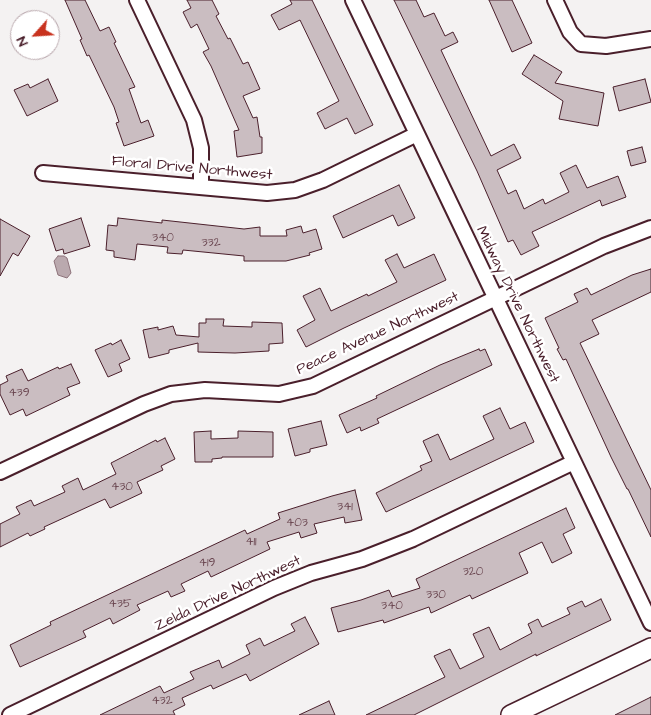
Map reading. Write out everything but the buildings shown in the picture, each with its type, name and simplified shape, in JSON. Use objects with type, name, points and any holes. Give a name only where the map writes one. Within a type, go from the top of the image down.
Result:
[{"type":"street","points":[[137,0],[194,120],[201,148],[201,186]]},
{"type":"street","name":"Midway Drive Northwest","points":[[353,0],[651,624]]},
{"type":"street","points":[[555,0],[570,32],[581,44],[606,46],[651,39]]},
{"type":"street","name":"Floral Drive Northwest","points":[[43,172],[267,193],[295,190],[323,180],[417,134]]},
{"type":"street","name":"Peace Avenue Northwest","points":[[0,472],[144,404],[171,394],[205,390],[279,394],[313,386],[604,246],[651,228]]},
{"type":"street","name":"Zelda Drive Northwest","points":[[10,715],[274,588],[311,573],[362,559],[413,539],[574,462]]},
{"type":"street","points":[[510,715],[651,648]]},
{"type":"shaded area","points":[[58,256],[67,258],[71,273],[67,278],[58,275],[54,261]]}]
